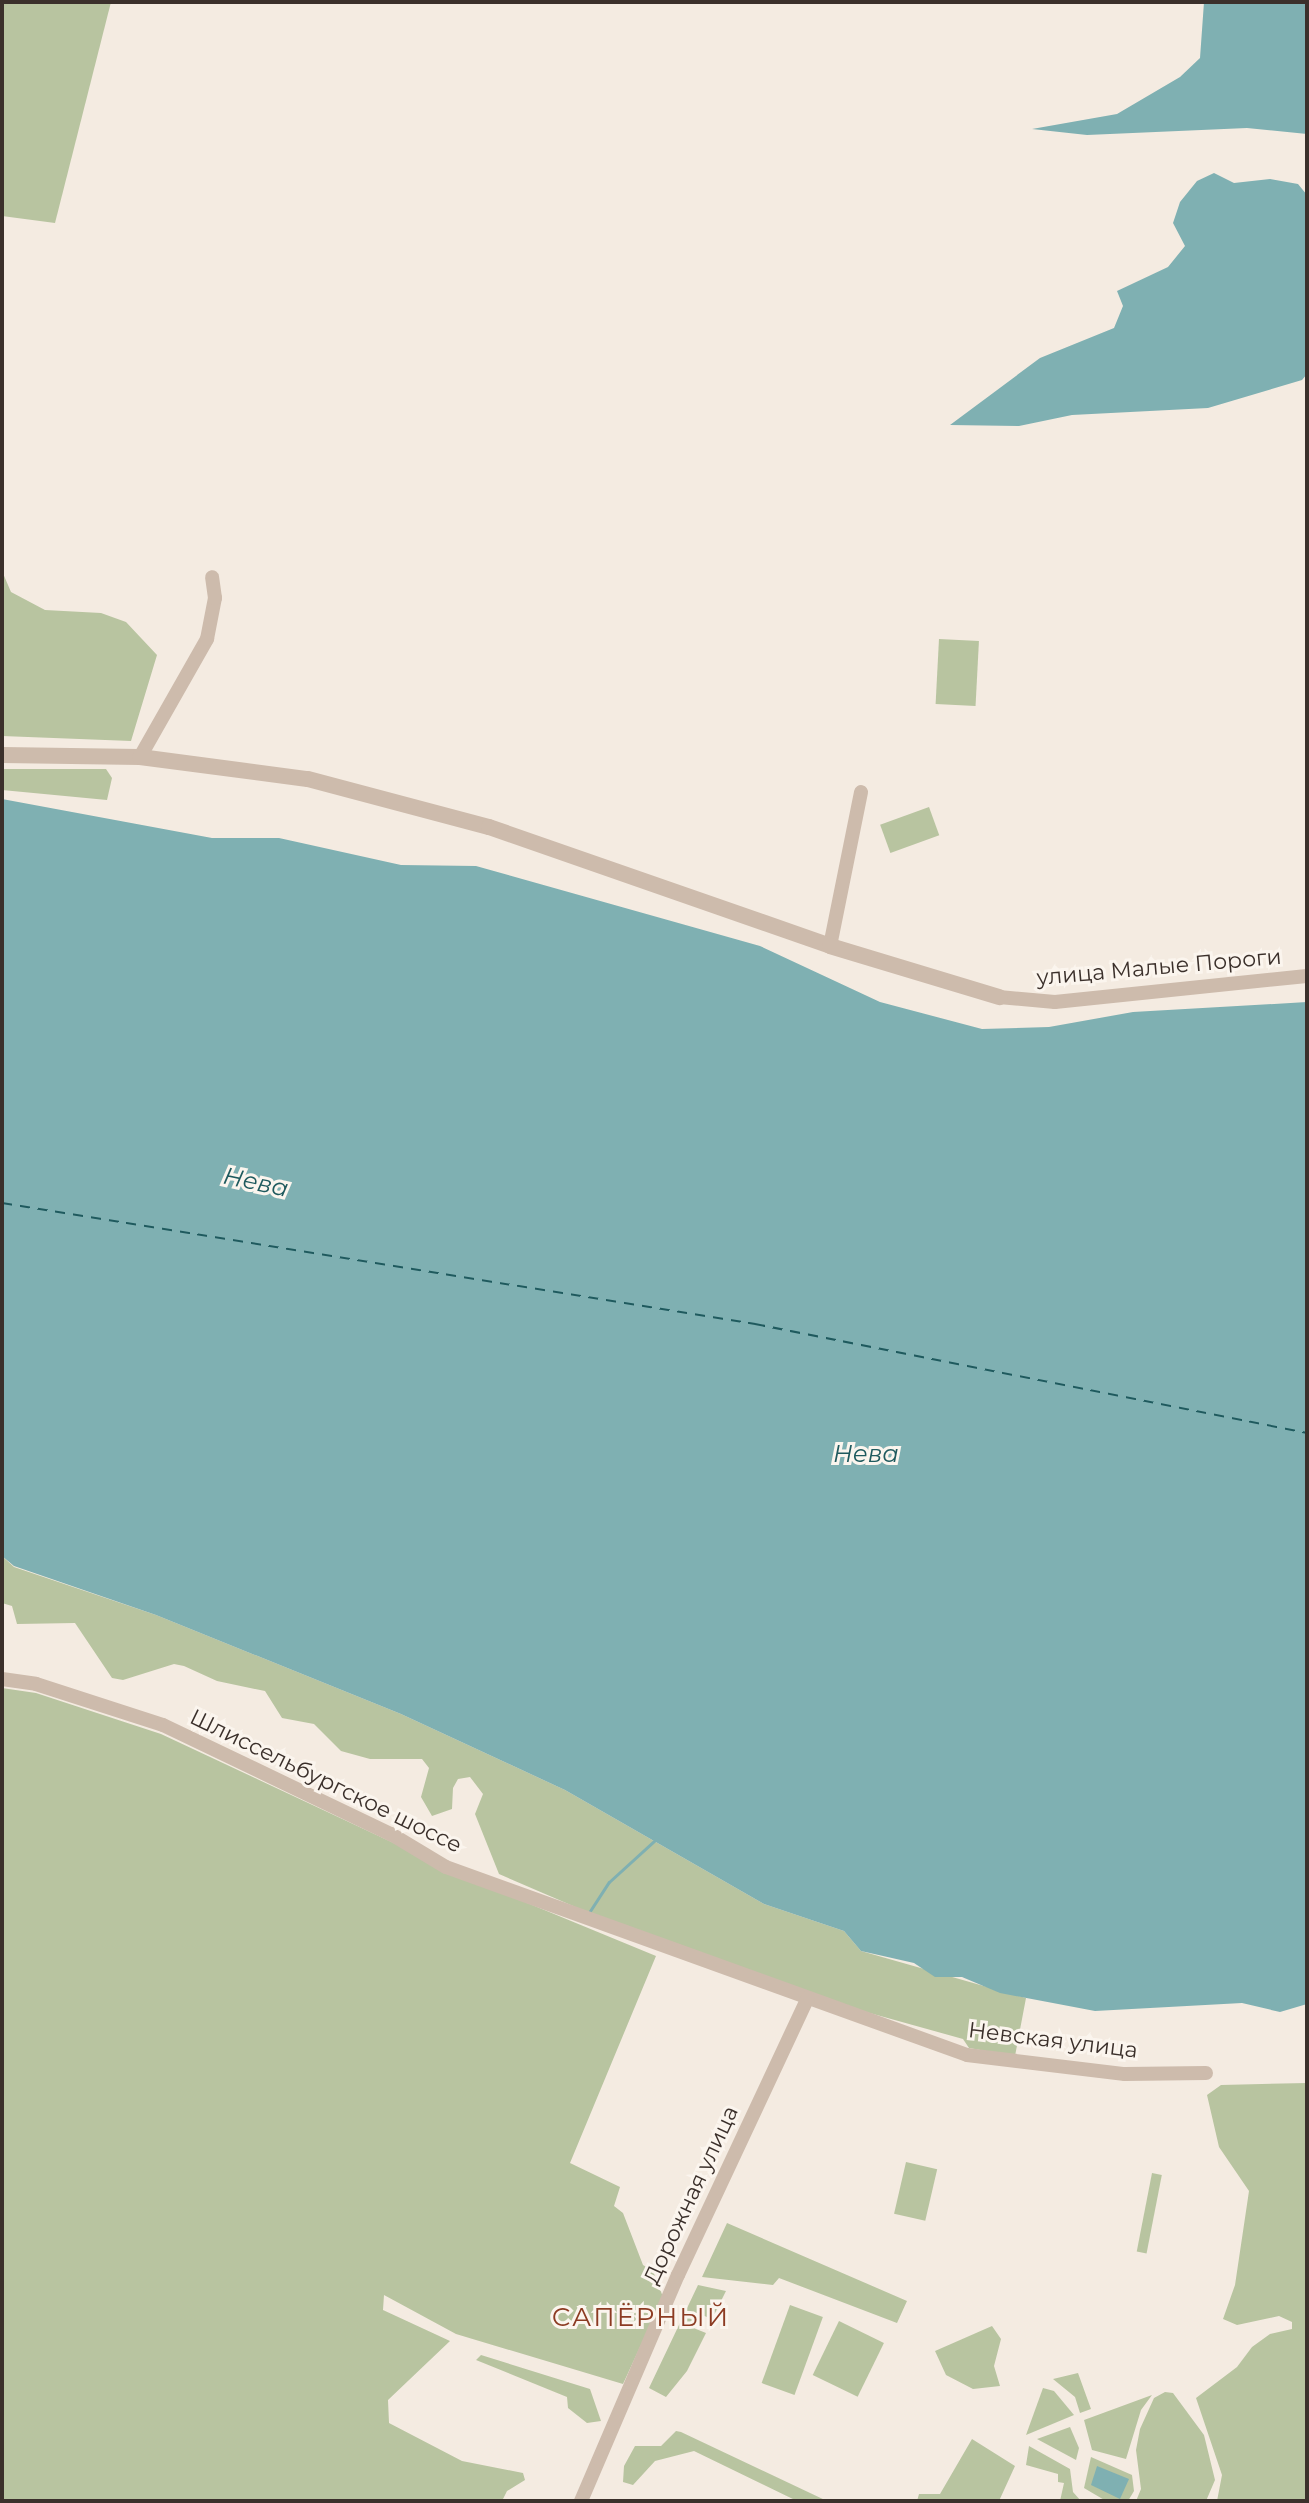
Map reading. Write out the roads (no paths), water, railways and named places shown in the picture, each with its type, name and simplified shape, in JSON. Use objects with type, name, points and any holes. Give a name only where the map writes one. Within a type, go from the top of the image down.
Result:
[{"type":"street","points":[[140,757],[207,639],[215,598],[212,577]]},
{"type":"street","name":"улица Малые Пороги","points":[[2,755],[140,757],[308,779],[475,823],[830,946],[999,997],[1055,1002],[1307,976]]},
{"type":"street","points":[[830,946],[861,792]]},
{"type":"street","name":"Шлиссельбургское шоссе","points":[[2,1679],[36,1684],[163,1725],[391,1834],[446,1867],[808,1998]]},
{"type":"street","name":"Невская улица","points":[[808,1998],[982,2058],[1125,2074],[1206,2073]]},
{"type":"street","name":"Дорожная улица","points":[[581,2501],[678,2275],[808,1998]]},
{"type":"water","points":[[1204,2],[1307,2],[1307,134],[1247,128],[1087,135],[1032,129],[1117,114],[1180,77],[1200,58]]},
{"type":"water","points":[[1214,173],[1234,183],[1270,179],[1298,184],[1307,195],[1307,374],[1302,380],[1208,408],[1072,415],[1019,426],[950,425],[1040,358],[1114,328],[1123,306],[1117,291],[1168,267],[1185,246],[1173,223],[1180,202],[1197,181]]},
{"type":"water","name":"Нева","points":[[2,799],[212,838],[279,838],[401,865],[476,866],[760,946],[880,1002],[982,1029],[1049,1027],[1133,1012],[1307,1002],[1307,2004],[1280,2012],[1242,2003],[1095,2011],[1000,1993],[962,1977],[935,1977],[914,1963],[861,1951],[844,1931],[764,1904],[565,1790],[401,1714],[156,1615],[14,1566],[2,1556]]},
{"type":"water","points":[[1097,2466],[1129,2479],[1120,2499],[1091,2485]]},
{"type":"waterway","points":[[588,1914],[609,1882],[654,1841]]},
{"type":"district","name":"САПЁРНЫЙ","points":[[641,2318]]}]
